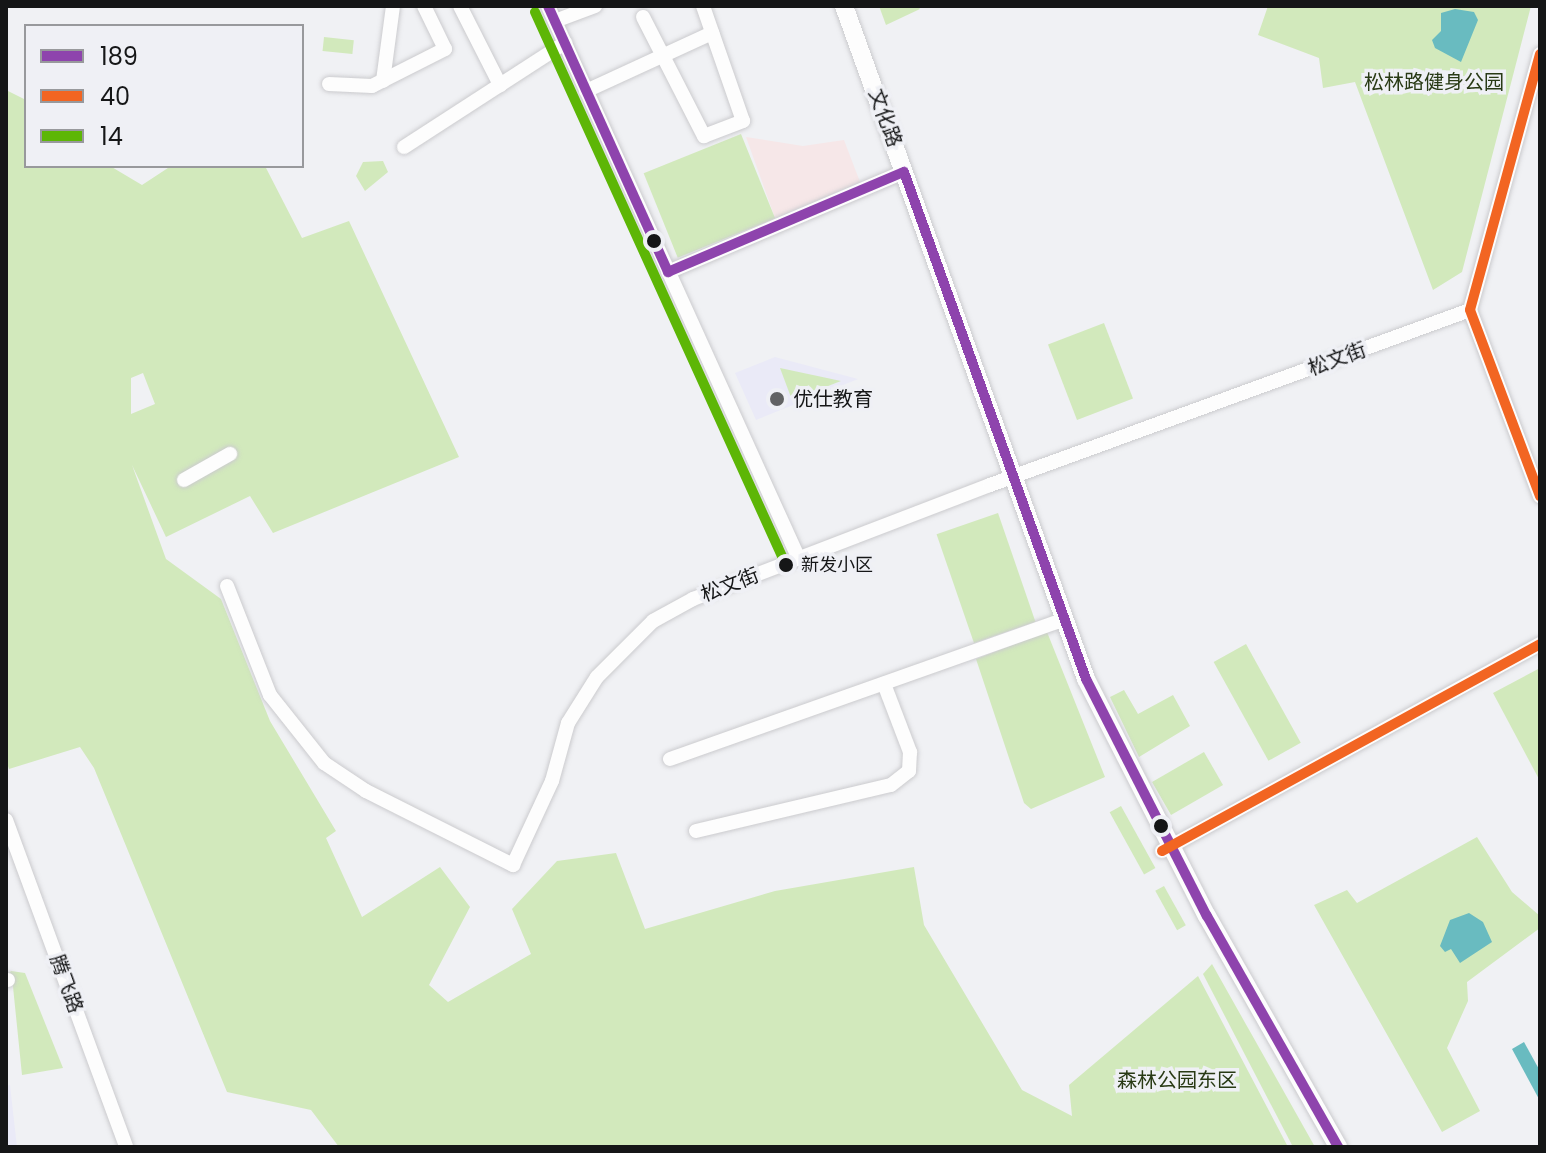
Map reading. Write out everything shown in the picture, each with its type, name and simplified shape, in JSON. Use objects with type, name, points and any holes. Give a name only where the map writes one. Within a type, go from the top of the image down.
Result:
[{"type":"main road","name":"文化路","points":[[833,6],[899,175],[1059,621],[1167,848],[1325,1147]]},
{"type":"main road","name":"文化路","points":[[844,6],[899,175]]},
{"type":"main road","name":"文化路","points":[[1167,848],[1338,1147]]},
{"type":"street","points":[[383,81],[393,6]]},
{"type":"street","points":[[329,84],[372,86],[445,49],[424,6]]},
{"type":"street","points":[[460,6],[500,85]]},
{"type":"street","points":[[548,6],[799,559]]},
{"type":"street","points":[[555,21],[595,6]]},
{"type":"street","points":[[643,17],[704,136],[743,121],[703,6]]},
{"type":"street","points":[[586,91],[712,33]]},
{"type":"street","points":[[404,147],[565,43]]},
{"type":"street","points":[[1540,54],[1470,310],[1540,496]]},
{"type":"street","points":[[668,272],[899,175]]},
{"type":"street","name":"松文街","points":[[227,586],[270,695],[324,763],[366,791],[513,865],[552,781],[568,723],[597,677],[653,621],[693,599],[1008,478],[1470,310]]},
{"type":"street","points":[[184,480],[230,454]]},
{"type":"street","points":[[670,759],[1059,621]]},
{"type":"street","points":[[1167,848],[1540,644]]},
{"type":"street","points":[[696,831],[864,794],[909,771],[910,752],[884,684]]},
{"type":"street","name":"腾飞路","points":[[6,820],[126,1147]]},
{"type":"shaded area","points":[[746,137],[803,146],[844,140],[860,182],[775,218]]},
{"type":"shaded area","name":"优仕教育","points":[[775,357],[858,379],[756,420],[735,373]]},
{"type":"shaded area","points":[[10,1085],[17,1147],[6,1147],[6,1086]]},
{"type":"green space","points":[[879,6],[918,6],[920,9],[886,25]]},
{"type":"green space","name":"松林路健身公园","points":[[1268,6],[1531,6],[1462,272],[1433,290],[1355,82],[1323,88],[1319,58],[1258,35]]},
{"type":"green space","points":[[324,37],[354,40],[352,54],[323,51]]},
{"type":"green space","name":"森林公园东区","points":[[6,90],[24,99],[24,168],[113,168],[142,185],[168,168],[266,168],[302,238],[349,221],[459,457],[273,533],[250,496],[166,537],[132,465],[166,559],[221,599],[270,721],[336,831],[326,838],[362,917],[440,867],[470,907],[429,985],[448,1002],[531,954],[512,909],[557,861],[616,853],[645,929],[775,891],[914,867],[924,925],[1022,1090],[1072,1116],[1069,1085],[1198,976],[1288,1147],[339,1147],[311,1110],[227,1092],[94,768],[80,747],[9,769],[6,760]],"holes":[[[143,373],[155,404],[131,414],[131,378]]]},
{"type":"green space","points":[[741,134],[775,218],[678,258],[644,173]]},
{"type":"green space","points":[[383,161],[388,172],[365,191],[356,176],[363,162]]},
{"type":"green space","points":[[1104,323],[1133,399],[1077,420],[1048,345]]},
{"type":"green space","points":[[780,368],[841,381],[792,400]]},
{"type":"green space","points":[[998,513],[1035,622],[974,643],[937,534]]},
{"type":"green space","points":[[1047,632],[1105,777],[1031,809],[1024,803],[976,659]]},
{"type":"green space","points":[[1246,644],[1301,743],[1268,761],[1214,662]]},
{"type":"green space","points":[[1540,668],[1540,781],[1493,693]]},
{"type":"green space","points":[[1124,690],[1138,714],[1173,695],[1190,726],[1139,757],[1110,697]]},
{"type":"green space","points":[[1204,752],[1223,785],[1171,815],[1152,782]]},
{"type":"green space","points":[[1121,806],[1155,868],[1144,874],[1110,812]]},
{"type":"green space","points":[[1477,837],[1512,892],[1540,916],[1540,928],[1467,982],[1468,1001],[1447,1048],[1480,1111],[1442,1132],[1314,905],[1347,890],[1357,903]]},
{"type":"green space","points":[[1164,886],[1186,925],[1177,930],[1155,891]]},
{"type":"green space","points":[[1212,964],[1315,1147],[1293,1147],[1203,974]]},
{"type":"green space","points":[[11,971],[25,973],[63,1068],[22,1075],[12,977],[6,977]]},
{"type":"water","points":[[1455,9],[1474,12],[1478,20],[1461,62],[1435,48],[1432,40],[1441,31],[1441,13]]},
{"type":"water","points":[[1469,913],[1483,922],[1492,942],[1460,963],[1451,949],[1445,952],[1440,946],[1450,920]]},
{"type":"water","points":[[1524,1042],[1540,1071],[1540,1101],[1512,1049]]},
{"type":"transit line","name":"189","points":[[548,6],[668,272],[904,172],[1086,679],[1207,916],[1338,1147]]},
{"type":"transit line","name":"14","points":[[535,12],[786,565]]},
{"type":"transit line","name":"40","points":[[1540,54],[1470,310],[1540,496]]},
{"type":"transit line","name":"40","points":[[1162,851],[1540,644]]},
{"type":"place","name":"优仕教育","points":[[777,399]]},
{"type":"place","name":"新发小区","points":[[786,565]]}]
